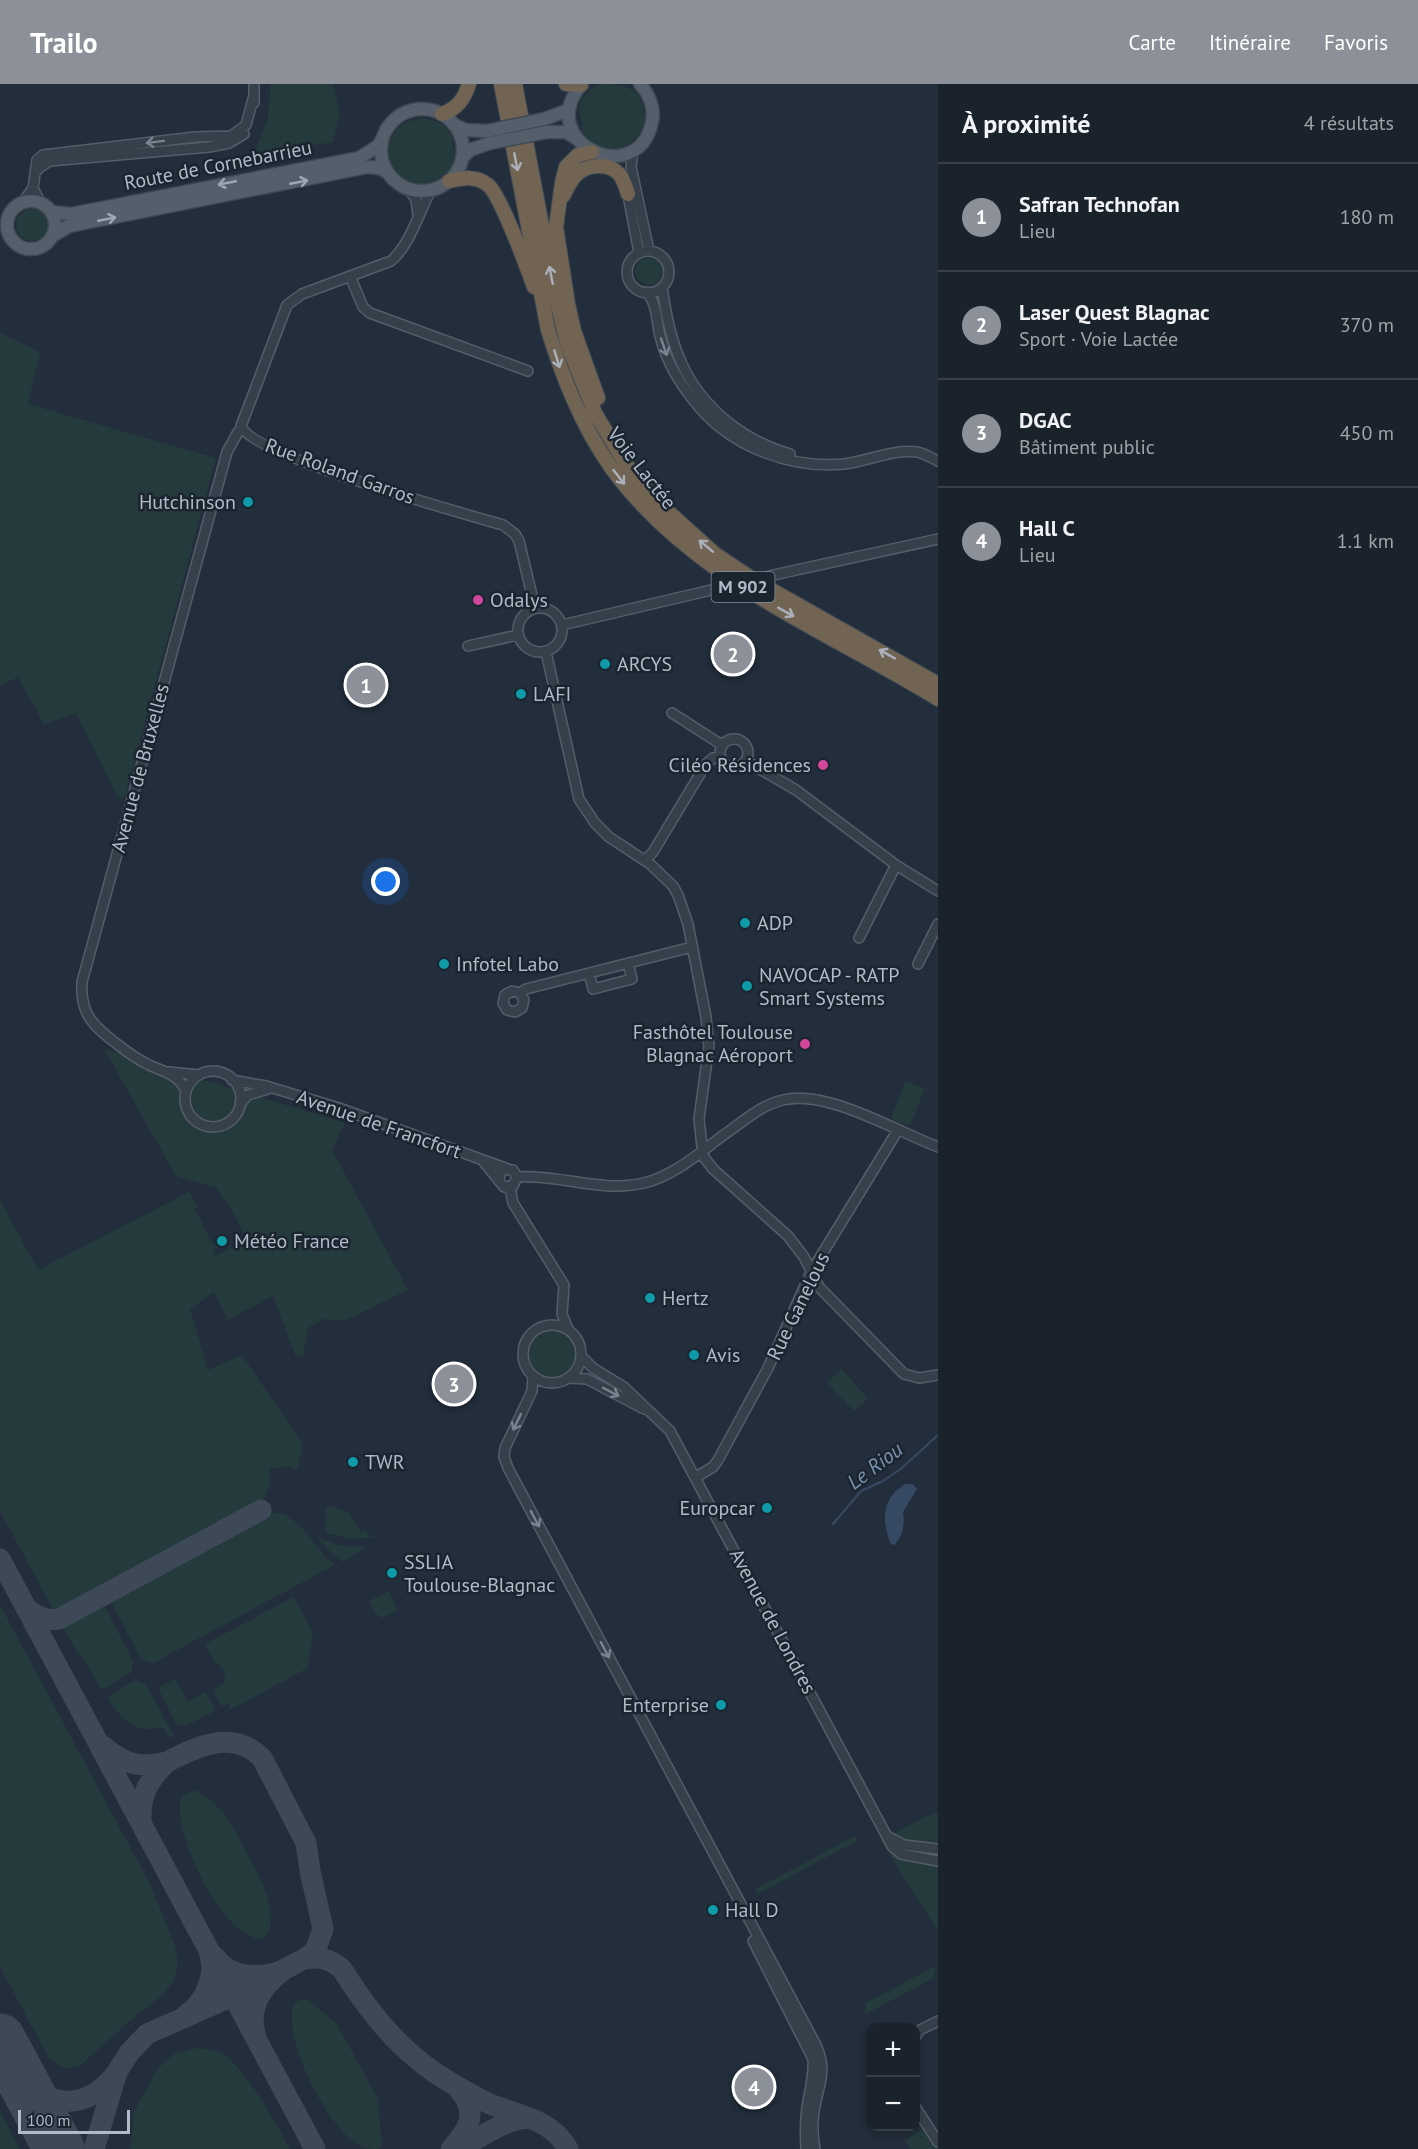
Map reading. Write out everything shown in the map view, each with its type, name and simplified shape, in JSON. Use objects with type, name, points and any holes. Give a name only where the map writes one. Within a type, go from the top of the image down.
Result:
[{"type":"highway","points":[[442,114],[452,111],[462,101],[469,84]]},
{"type":"highway","name":"Voie Lactée","points":[[501,84],[548,330],[560,368],[587,429],[616,473],[663,527],[707,563],[743,587],[938,699]]},
{"type":"highway","name":"Voie Lactée","points":[[514,84],[555,294],[568,346],[595,413],[625,463],[653,498],[715,554],[749,577],[938,684]]},
{"type":"highway","points":[[566,84],[582,85]]},
{"type":"highway","points":[[592,152],[578,155],[566,167],[556,227],[557,236],[574,331],[589,375],[607,418],[633,462],[655,491],[653,498]]},
{"type":"highway","points":[[561,201],[578,173],[595,166],[618,173],[628,194]]},
{"type":"highway","points":[[449,181],[469,177],[476,178],[490,186],[518,245],[537,298],[544,302]]},
{"type":"main road","points":[[577,139],[569,120],[569,110],[573,97],[582,85]]},
{"type":"main road","points":[[546,126],[566,132],[592,152],[612,156],[633,151],[643,142],[650,130],[653,117],[652,103],[643,86]]},
{"type":"main road","points":[[454,125],[463,144],[462,158],[457,171],[449,181],[431,190],[418,191],[409,189],[387,172],[381,155],[383,138],[392,122],[405,112],[426,109],[442,114],[454,125],[489,137]]},
{"type":"main road","points":[[462,158],[489,137],[546,126],[569,110]]},
{"type":"main road","name":"Route de Cornebarrieu","points":[[52,212],[71,214],[359,158],[378,146],[383,138]]},
{"type":"main road","name":"Route de Cornebarrieu","points":[[52,236],[69,226],[367,167],[379,168],[387,172]]},
{"type":"main road","points":[[0,219],[23,202],[40,202],[52,212],[55,224],[52,236],[47,243],[32,249],[24,248],[5,236],[11,211]]},
{"type":"street","points":[[40,202],[33,188],[34,174],[51,161],[166,152],[230,143],[242,137],[250,126],[255,112],[254,84]]},
{"type":"street","points":[[633,151],[632,167],[644,252]]},
{"type":"street","points":[[612,156],[624,173],[644,252]]},
{"type":"street","points":[[23,202],[33,188]]},
{"type":"street","points":[[409,189],[416,200],[418,215]]},
{"type":"street","name":"Rue Roland Garros","points":[[431,190],[406,244],[392,261],[302,294],[287,305],[242,421],[242,429],[255,439],[293,457],[359,481],[503,525],[515,534],[519,541],[535,608]]},
{"type":"street","points":[[662,288],[647,292],[636,289],[628,275],[631,260],[644,252],[662,256],[667,263],[669,276],[662,288],[667,318],[681,363],[705,400],[720,416],[744,434]]},
{"type":"street","points":[[350,276],[363,307],[370,313],[528,371]]},
{"type":"street","points":[[647,292],[654,303],[659,334],[673,370],[690,397],[723,431],[760,450],[800,462],[844,464],[908,452],[938,460]]},
{"type":"street","points":[[690,397],[705,400]]},
{"type":"street","points":[[723,431],[726,426],[780,451],[810,458],[848,458],[915,447],[923,449],[938,460]]},
{"type":"street","name":"Avenue de Bruxelles","points":[[167,1071],[133,1056],[96,1027],[81,1000],[82,982],[227,452],[242,429]]},
{"type":"street","points":[[769,576],[938,539]]},
{"type":"street","points":[[562,625],[724,586]]},
{"type":"street","points":[[535,608],[552,611],[559,617],[562,625],[559,642],[546,652],[528,649],[522,643],[517,629],[521,618],[535,608]]},
{"type":"street","points":[[468,646],[518,635]]},
{"type":"street","points":[[546,652],[579,799],[595,823],[609,837],[656,868],[676,890],[688,924],[706,1017],[709,1046],[699,1110],[703,1156],[713,1169],[788,1236],[804,1257],[819,1287],[904,1374],[919,1378],[938,1375]]},
{"type":"street","points":[[672,712],[722,745]]},
{"type":"street","points":[[736,739],[742,742],[747,748],[746,761],[740,766],[732,767],[724,764],[720,757],[722,745],[728,740],[736,739]]},
{"type":"street","points":[[645,860],[653,852],[706,764],[713,758],[720,757]]},
{"type":"street","points":[[746,761],[796,790],[896,865],[938,891]]},
{"type":"street","points":[[859,938],[896,865]]},
{"type":"street","points":[[918,964],[938,924]]},
{"type":"street","points":[[520,993],[526,989],[692,947]]},
{"type":"street","points":[[589,973],[593,990],[632,979],[628,963]]},
{"type":"street","points":[[167,1071],[199,1075],[215,1072],[232,1080],[237,1087],[240,1104]]},
{"type":"street","points":[[167,1071],[176,1077],[186,1091]]},
{"type":"street","points":[[199,1075],[186,1091],[186,1106],[195,1121],[207,1126],[223,1125],[231,1120],[245,1097],[251,1093],[274,1089]]},
{"type":"street","name":"Avenue de Francfort","points":[[232,1080],[274,1089],[374,1119],[508,1169]]},
{"type":"street","points":[[517,1177],[532,1176],[613,1186],[634,1185],[664,1176],[760,1109],[792,1098],[830,1103],[938,1147]]},
{"type":"street","name":"Rue Ganelous","points":[[696,1477],[713,1467],[768,1368],[811,1272],[898,1130]]},
{"type":"street","name":"Avenue de Francfort","points":[[482,1160],[499,1181]]},
{"type":"street","points":[[508,1169],[515,1172],[517,1177],[515,1184],[510,1188],[504,1187],[499,1181],[500,1173],[508,1169]]},
{"type":"street","points":[[510,1188],[513,1203],[564,1285],[562,1314],[568,1329],[579,1342],[582,1357],[579,1368],[569,1378],[559,1383],[543,1382],[533,1376],[525,1365],[524,1347],[533,1332],[550,1325],[562,1314]]},
{"type":"street","points":[[550,1325],[568,1329]]},
{"type":"street","name":"Avenue de Londres","points":[[582,1357],[593,1368],[624,1387],[670,1431],[892,1846],[901,1854],[938,1861]]},
{"type":"street","points":[[533,1376],[532,1391],[508,1440],[504,1457],[519,1490],[821,2055],[823,2077],[813,2118],[814,2149]]},
{"type":"street","name":"Avenue de Londres","points":[[569,1378],[587,1379],[651,1412]]},
{"type":"street","points":[[637,1709],[638,1721],[813,2059],[814,2075],[804,2128],[806,2149]]},
{"type":"street","points":[[887,1836],[904,1845],[938,1849]]},
{"type":"street","points":[[920,2030],[938,2020]]},
{"type":"street","points":[[920,2115],[938,2142]]},
{"type":"green space","points":[[271,84],[333,84],[340,114],[333,142],[253,155],[267,121]]},
{"type":"green space","points":[[599,84],[630,88],[642,102],[645,114],[643,126],[638,136],[620,148],[609,149],[597,146],[581,132],[582,124],[578,113],[580,103],[587,92]]},
{"type":"green space","points":[[424,118],[434,120],[445,127],[454,139],[452,140],[454,151],[456,151],[450,169],[439,180],[426,184],[412,182],[400,175],[392,165],[388,151],[393,135],[399,127],[410,121]]},
{"type":"green space","points":[[32,209],[44,213],[48,225],[44,237],[32,241],[20,237],[16,225],[20,213]]},
{"type":"green space","points":[[649,257],[659,261],[663,271],[659,281],[649,285],[639,281],[635,271],[639,261]]},
{"type":"green space","points":[[0,333],[40,352],[28,404],[216,458],[125,797],[122,798],[118,797],[76,713],[44,724],[18,677],[0,686]]},
{"type":"green space","points":[[104,1049],[345,1123],[332,1150],[408,1290],[344,1321],[323,1319],[308,1328],[303,1356],[295,1355],[273,1296],[228,1320],[214,1292],[190,1309],[208,1370],[242,1355],[303,1444],[297,1470],[289,1467],[270,1468],[269,1487],[261,1503],[65,1610],[54,1611],[0,1511],[0,1200],[38,1270],[189,1192],[198,1207],[195,1209],[214,1246],[219,1246],[213,1250],[216,1256],[242,1242],[244,1245],[249,1243],[231,1209],[216,1188],[176,1176]]},
{"type":"green space","points":[[905,1081],[925,1088],[910,1126],[891,1119]]},
{"type":"green space","points":[[548,1331],[558,1331],[570,1338],[577,1350],[577,1360],[570,1372],[558,1379],[548,1379],[533,1368],[529,1360],[529,1350],[540,1335]]},
{"type":"green space","points":[[841,1369],[868,1398],[854,1411],[827,1383]]},
{"type":"green space","points":[[330,1506],[348,1512],[361,1532],[366,1529],[368,1534],[375,1537],[351,1539],[326,1533],[325,1509]]},
{"type":"green space","points":[[280,1513],[288,1516],[302,1528],[335,1565],[153,1663],[140,1657],[109,1598],[266,1514]]},
{"type":"green space","points":[[318,1538],[342,1546],[367,1547],[343,1562]]},
{"type":"green space","points":[[389,1591],[398,1611],[382,1618],[375,1613],[369,1601]]},
{"type":"green space","points":[[294,1597],[313,1633],[308,1668],[228,1711],[230,1703],[221,1706],[213,1690],[225,1682],[224,1673],[212,1658],[205,1644]]},
{"type":"green space","points":[[103,1602],[133,1661],[132,1672],[102,1690],[63,1628],[74,1618]]},
{"type":"green space","points":[[0,1605],[150,1884],[175,1945],[176,1973],[168,1989],[80,2066],[72,2068],[50,2060],[0,1967]]},
{"type":"green space","points":[[175,1679],[188,1701],[205,1692],[215,1711],[185,1726],[176,1724],[158,1688]]},
{"type":"green space","points":[[135,1680],[146,1685],[173,1737],[169,1737],[163,1728],[142,1728],[130,1723],[107,1698]]},
{"type":"green space","points":[[196,1790],[216,1805],[228,1819],[263,1884],[269,1905],[270,1930],[263,1938],[248,1935],[233,1923],[217,1904],[191,1856],[183,1832],[180,1810],[182,1795]]},
{"type":"green space","points":[[938,1813],[938,1845],[904,1841],[892,1834],[925,1817]]},
{"type":"green space","points":[[855,1836],[857,1841],[758,1894],[755,1889]]},
{"type":"green space","points":[[884,1838],[902,1857],[938,1865],[938,1931],[880,1840]]},
{"type":"green space","points":[[935,1966],[934,1978],[864,2015],[866,2003]]},
{"type":"green space","points":[[303,1999],[309,2000],[337,2024],[378,2099],[382,2146],[378,2149],[365,2148],[352,2140],[337,2125],[311,2083],[294,2037],[292,2017],[295,2002]]},
{"type":"green space","points":[[198,2048],[213,2050],[230,2059],[269,2112],[290,2149],[130,2149],[134,2112],[157,2069],[174,2054]]},
{"type":"green space","points":[[0,2111],[20,2149],[0,2149]]},
{"type":"green space","points":[[924,2128],[938,2149],[911,2149],[904,2141]]},
{"type":"water","points":[[905,1484],[913,1484],[917,1489],[903,1512],[903,1530],[894,1545],[891,1544],[886,1527],[886,1511],[892,1496]]},
{"type":"waterway","name":"Le Riou","points":[[833,1524],[861,1491],[883,1481],[902,1468],[938,1435]]},
{"type":"taxiway","points":[[25,1606],[40,1617],[59,1619],[261,1510]]},
{"type":"taxiway","points":[[0,1559],[315,2149]]},
{"type":"taxiway","points":[[94,2149],[117,2072],[129,2053],[147,2034],[233,1996],[304,1959],[313,1953],[323,1929],[306,1843],[262,1758],[251,1749],[227,1742],[203,1746],[167,1762]]},
{"type":"taxiway","points":[[103,1746],[118,1757],[140,1765],[167,1762],[147,1788],[142,1803],[141,1820]]},
{"type":"taxiway","points":[[186,2015],[204,1996],[210,1980],[210,1955]]},
{"type":"taxiway","points":[[215,1957],[229,1969],[246,1975],[264,1975],[282,1971],[268,1984],[258,1998],[253,2015],[255,2033]]},
{"type":"taxiway","points":[[304,1959],[324,1959],[342,1969],[361,1998],[394,2038],[434,2072],[490,2104],[544,2125],[553,2131],[568,2149]]},
{"type":"taxiway","points":[[21,2078],[45,2096],[69,2101],[81,2100],[92,2095],[115,2075]]},
{"type":"taxiway","points":[[451,2149],[470,2119],[468,2103],[456,2086]]},
{"type":"taxiway","points":[[459,2149],[505,2124],[532,2119]]},
{"type":"runway","points":[[0,2039],[59,2149]]},
{"type":"place","name":"Hutchinson","points":[[248,502]]},
{"type":"place","name":"Odalys","points":[[478,600]]},
{"type":"place","name":"Laser Quest Blagnac","points":[[733,654]]},
{"type":"place","name":"ARCYS","points":[[605,664]]},
{"type":"place","name":"Safran Technofan","points":[[366,685]]},
{"type":"place","name":"LAFI","points":[[521,694]]},
{"type":"place","name":"Ciléo Résidences","points":[[823,765]]},
{"type":"place","name":"ADP","points":[[745,923]]},
{"type":"place","name":"Infotel Labo","points":[[444,964]]},
{"type":"place","name":"NAVOCAP - RATP Smart Systems","points":[[747,986]]},
{"type":"place","name":"Fasthôtel Toulouse Blagnac Aéroport","points":[[805,1044]]},
{"type":"place","name":"Météo France","points":[[222,1241]]},
{"type":"place","name":"Hertz","points":[[650,1298]]},
{"type":"place","name":"Avis","points":[[694,1355]]},
{"type":"place","name":"DGAC","points":[[454,1384]]},
{"type":"place","name":"TWR","points":[[353,1462]]},
{"type":"place","name":"Europcar","points":[[767,1508]]},
{"type":"place","name":"SSLIA Toulouse-Blagnac","points":[[392,1573]]},
{"type":"place","name":"Enterprise","points":[[721,1705]]},
{"type":"place","name":"Hall D","points":[[713,1910]]},
{"type":"place","name":"Hall C","points":[[754,2087]]}]
